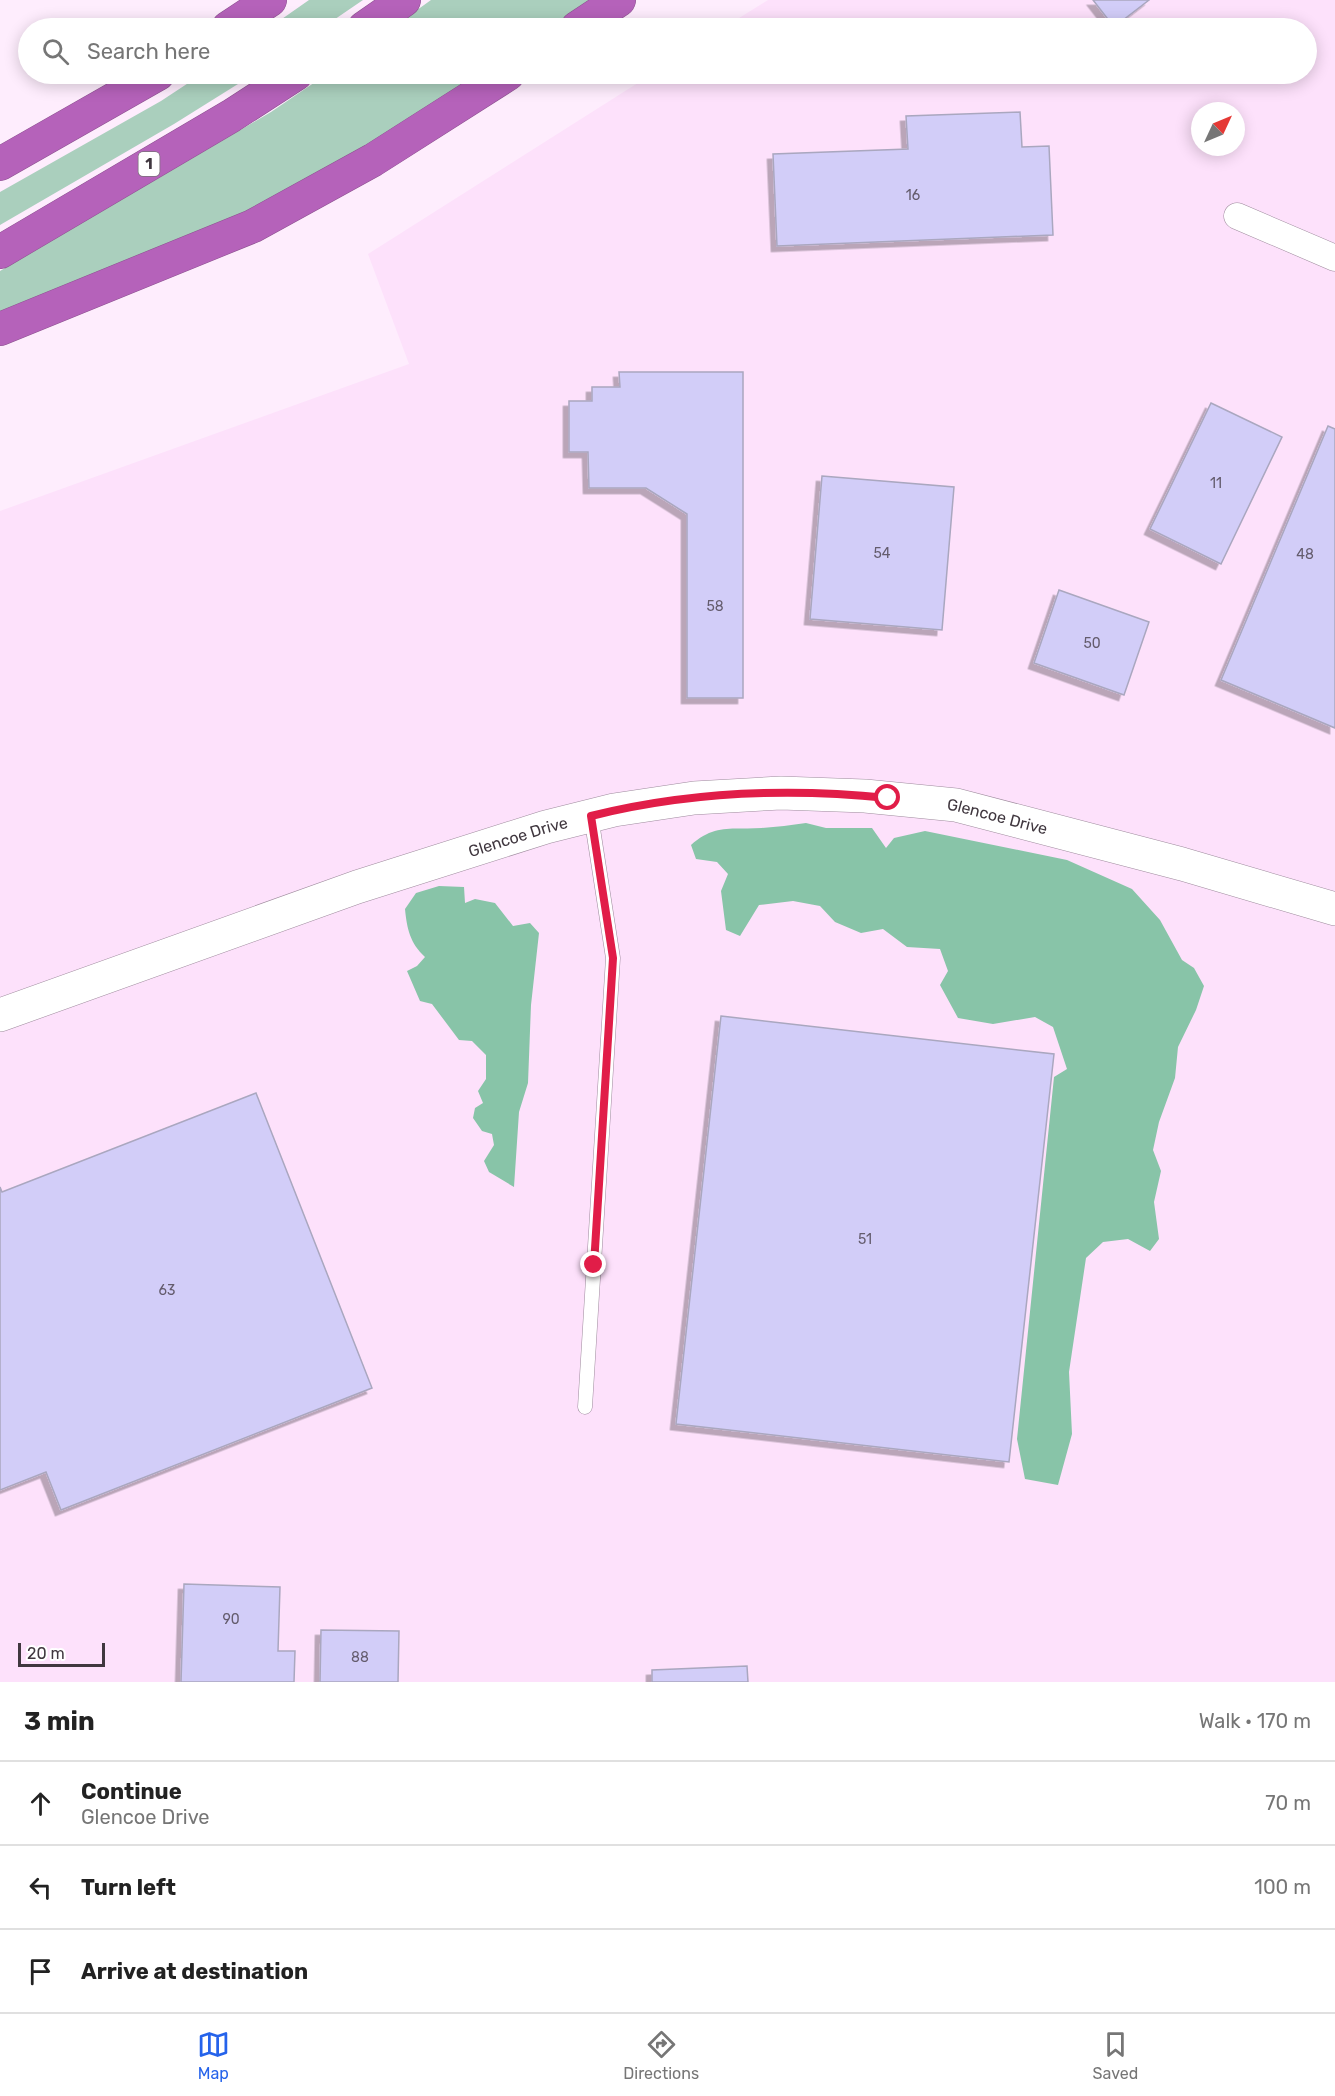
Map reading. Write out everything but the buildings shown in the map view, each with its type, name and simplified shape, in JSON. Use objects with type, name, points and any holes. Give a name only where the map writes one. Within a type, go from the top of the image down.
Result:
[{"type":"highway","points":[[243,18],[270,0]]},
{"type":"highway","points":[[378,18],[404,0]]},
{"type":"highway","points":[[592,18],[619,0]]},
{"type":"highway","points":[[0,164],[140,84]]},
{"type":"highway","name":"1","points":[[0,252],[231,116],[281,84]]},
{"type":"highway","points":[[0,329],[253,226],[373,160],[492,84]]},
{"type":"street","points":[[1237,216],[1335,258]]},
{"type":"street","name":"Glencoe Drive","points":[[0,1016],[357,887],[546,827],[591,816],[694,798],[781,793],[865,796],[956,805],[1182,864],[1335,909]]},
{"type":"lane","points":[[585,1407],[613,958],[591,816]]},
{"type":"shaded area","points":[[768,0],[1335,0],[1335,1682],[0,1682],[0,511],[409,364],[368,254],[636,84],[1317,84],[1317,18],[739,18]]},
{"type":"green space","points":[[309,0],[363,0],[337,18],[283,18]]},
{"type":"green space","points":[[431,0],[602,0],[575,18],[406,18]]},
{"type":"green space","points":[[187,84],[238,84],[0,225],[0,192]]},
{"type":"green space","points":[[312,84],[474,84],[259,211],[0,316],[0,271],[271,112]]},
{"type":"green space","points":[[806,823],[826,828],[872,828],[886,848],[894,838],[925,831],[1067,860],[1132,889],[1160,920],[1182,960],[1194,968],[1204,986],[1196,1010],[1178,1047],[1175,1078],[1159,1122],[1153,1150],[1161,1171],[1154,1202],[1159,1239],[1150,1251],[1128,1239],[1103,1242],[1086,1258],[1069,1372],[1072,1434],[1058,1485],[1025,1479],[1017,1439],[1054,1077],[1067,1069],[1053,1027],[1035,1017],[993,1024],[958,1018],[940,985],[948,971],[940,949],[907,947],[883,929],[861,933],[835,922],[820,906],[793,901],[759,905],[740,936],[726,930],[721,891],[728,874],[717,862],[696,859],[691,845],[716,830],[768,828]]},
{"type":"green space","points":[[439,886],[464,887],[465,903],[475,899],[495,903],[513,926],[530,923],[539,933],[531,1005],[528,1083],[519,1112],[514,1187],[489,1172],[484,1161],[494,1145],[492,1134],[482,1131],[473,1118],[475,1108],[483,1103],[478,1091],[486,1079],[486,1055],[472,1041],[459,1040],[432,1004],[420,1001],[407,971],[417,966],[425,957],[410,935],[405,909],[416,893]]},
{"type":"route","points":[[594,1265],[613,958],[591,816],[614,810],[694,798],[781,793],[888,798]]}]
